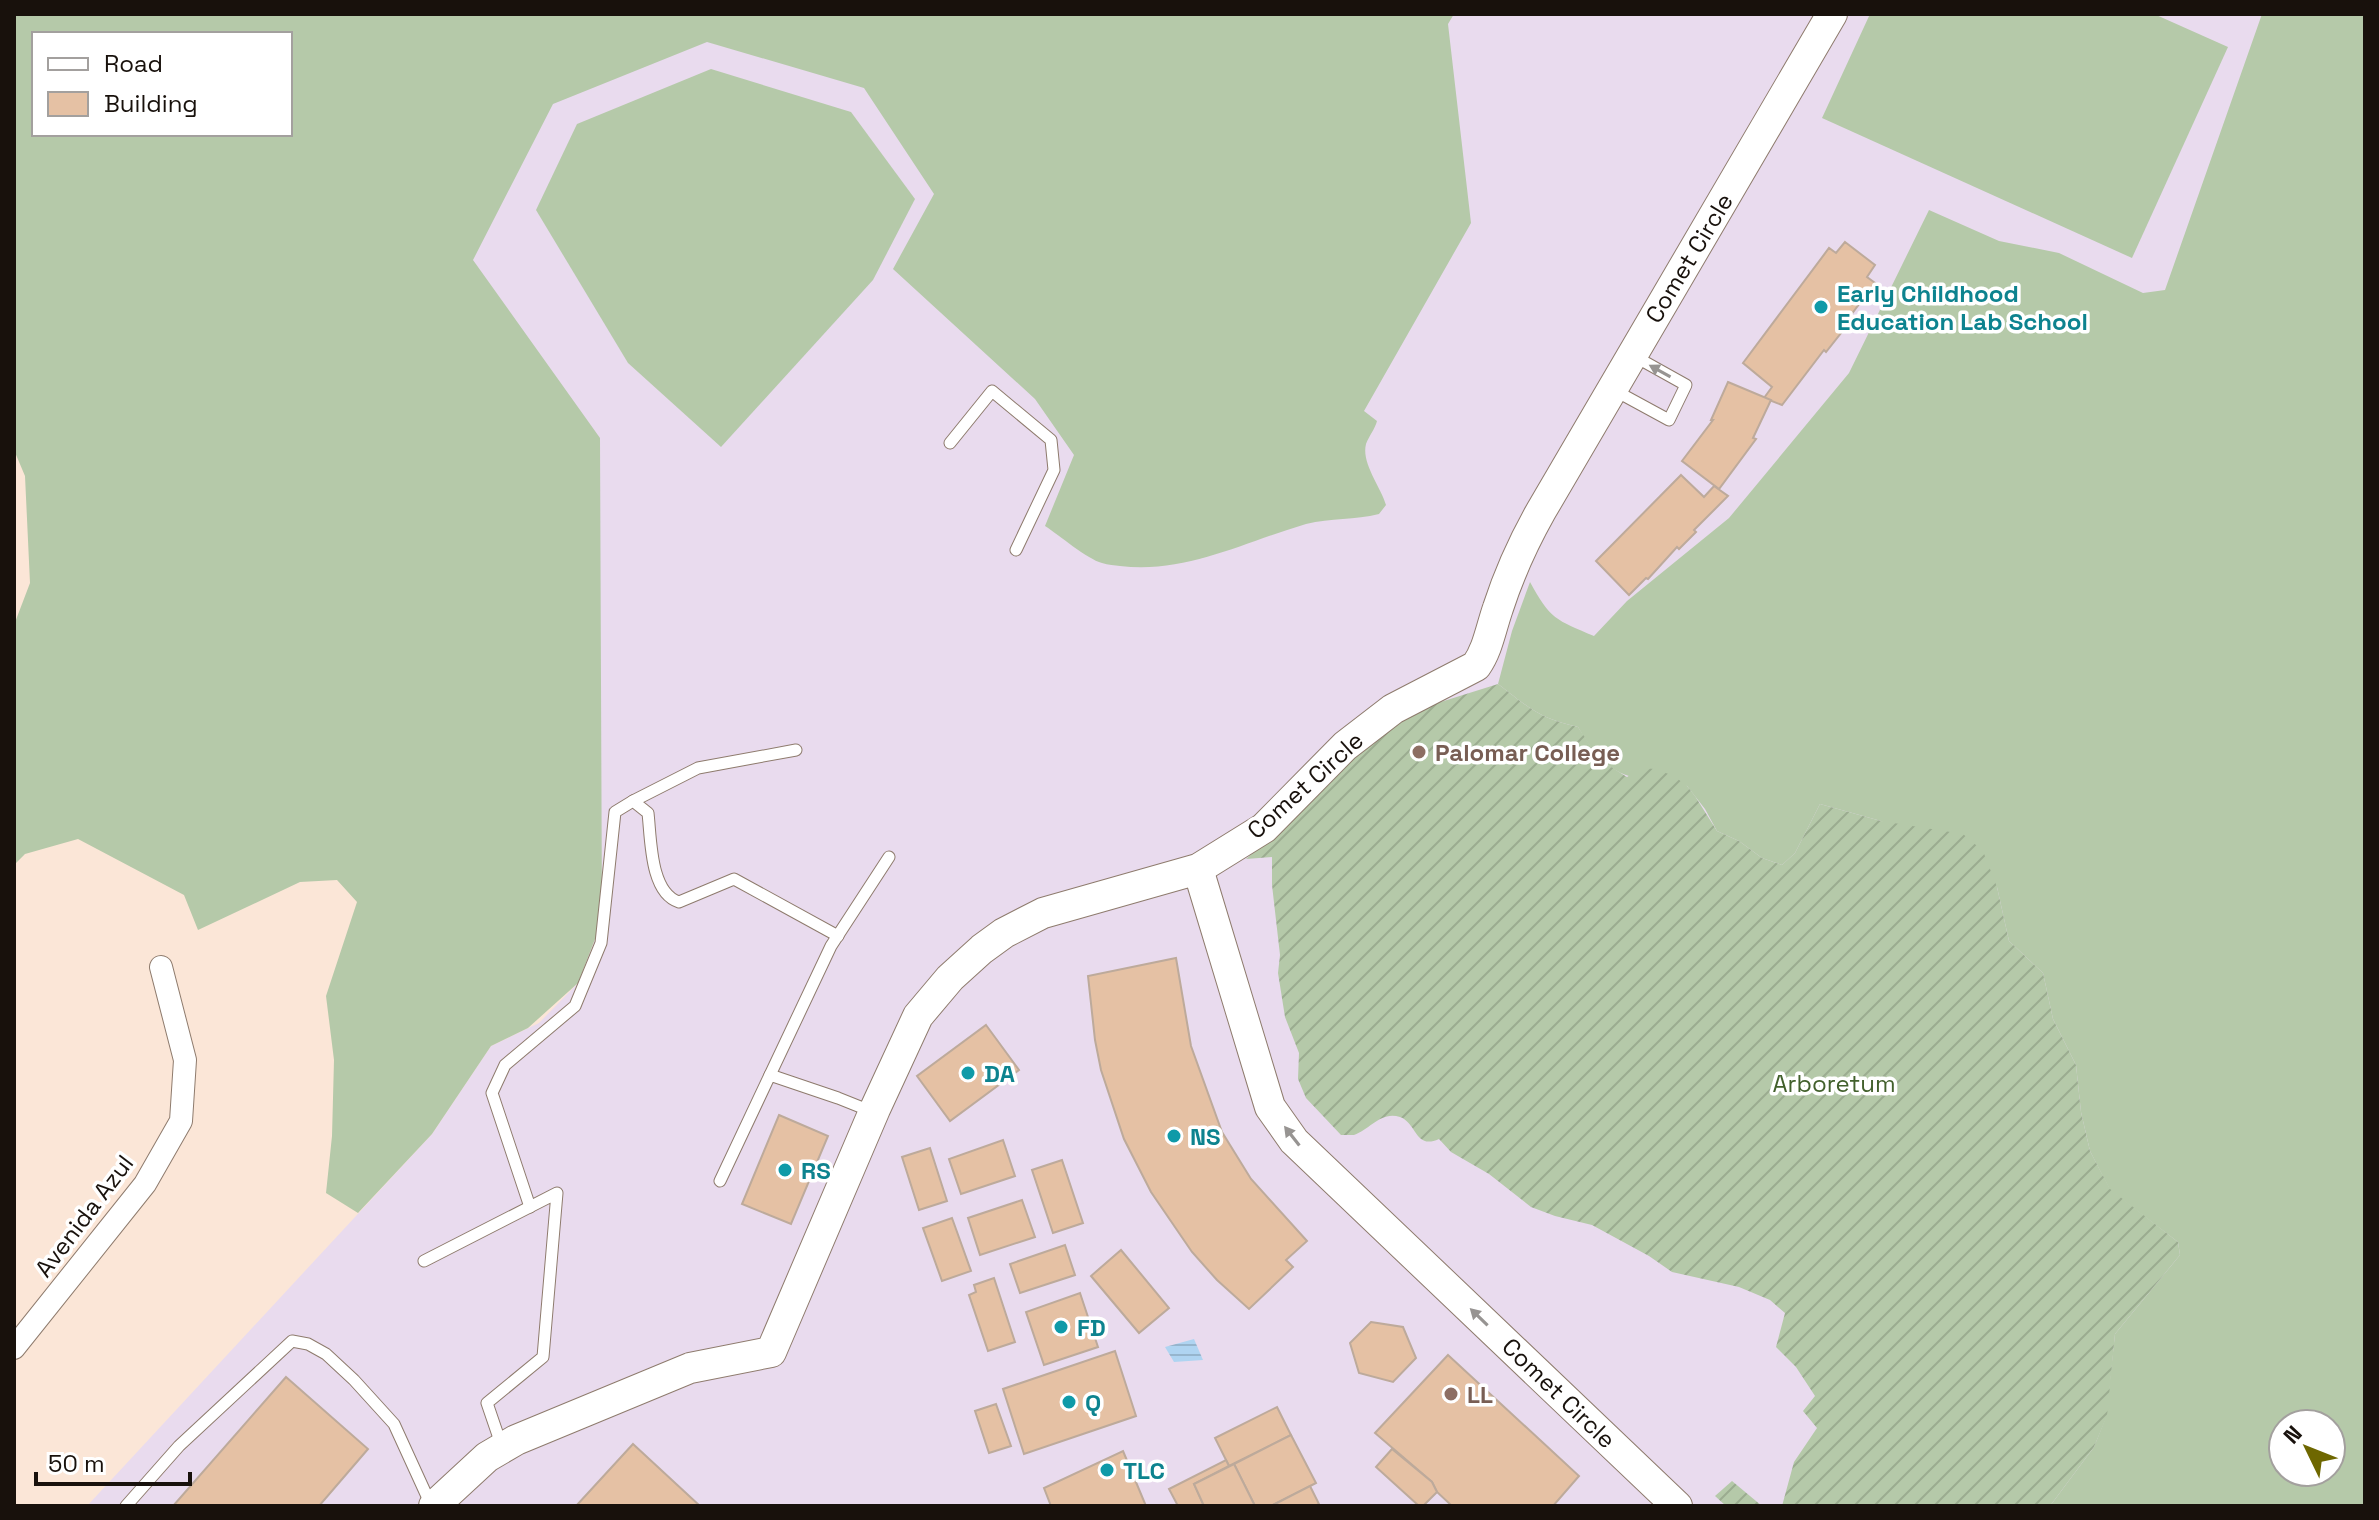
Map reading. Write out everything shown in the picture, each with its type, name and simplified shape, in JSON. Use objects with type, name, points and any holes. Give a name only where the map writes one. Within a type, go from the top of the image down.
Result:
[{"type":"street","name":"Comet Circle","points":[[1677,1506],[1294,1141],[1270,1107],[1198,869],[1264,828],[1345,746],[1393,709],[1476,666],[1484,654],[1519,551],[1832,14]]},
{"type":"street","points":[[433,1506],[487,1457],[516,1440],[690,1368],[771,1352],[918,1016],[950,978],[1004,933],[1043,913],[1198,869]]},
{"type":"street","name":"Avenida Azul","points":[[14,1348],[145,1184],[181,1121],[185,1060],[161,967]]},
{"type":"lane","points":[[1612,389],[1669,420],[1686,385],[1632,355]]},
{"type":"lane","points":[[950,443],[992,391],[1051,440],[1054,470],[1016,550]]},
{"type":"lane","points":[[530,1207],[492,1093],[505,1065],[575,1006],[601,943],[615,812],[698,768],[796,750]]},
{"type":"lane","points":[[633,801],[648,813],[657,882],[670,899],[679,902],[734,879],[838,936]]},
{"type":"lane","points":[[720,1181],[838,936],[889,857]]},
{"type":"lane","points":[[770,1075],[874,1112]]},
{"type":"lane","points":[[424,1261],[557,1193],[543,1357],[487,1403],[502,1448]]},
{"type":"lane","points":[[126,1506],[179,1446],[292,1341],[308,1344],[326,1354],[394,1424],[433,1506]]},
{"type":"shaded area","name":"Palomar College","points":[[14,14],[2365,14],[2365,1506],[87,1506],[432,1134],[491,1046],[539,1023],[578,983],[602,921],[14,326]]},
{"type":"green space","points":[[14,14],[1454,14],[1448,24],[1471,223],[1364,411],[1377,421],[1365,451],[1386,505],[1379,514],[1306,524],[1214,555],[1168,565],[1144,567],[1102,563],[1045,526],[1074,455],[1035,399],[893,269],[934,194],[864,88],[707,42],[553,104],[473,260],[600,438],[602,921],[578,983],[528,1028],[491,1046],[432,1134],[358,1213],[326,1193],[332,1136],[334,1060],[326,996],[357,902],[337,880],[300,882],[198,930],[184,895],[78,839],[25,854],[14,865],[14,625],[30,583],[25,476],[14,450]]},
{"type":"green space","points":[[1870,14],[2154,14],[2228,47],[2132,258],[1822,118]]},
{"type":"green space","points":[[2262,14],[2365,14],[2365,1506],[2050,1506],[2094,1447],[2106,1417],[2115,1334],[2180,1255],[2178,1242],[2110,1190],[2090,1151],[2081,1112],[2076,1065],[2053,1019],[2043,973],[2009,941],[1997,887],[1881,821],[1820,804],[1795,853],[1782,865],[1762,858],[1739,841],[1717,831],[1687,786],[1623,774],[1600,758],[1578,727],[1544,716],[1498,684],[1512,631],[1530,582],[1555,617],[1594,636],[1627,601],[1729,518],[1849,373],[1929,210],[1999,241],[2059,253],[2143,293],[2165,290]]},
{"type":"green space","points":[[711,69],[851,112],[915,199],[873,280],[721,447],[628,363],[536,210],[577,124]]},
{"type":"green space","name":"Arboretum","points":[[1498,684],[1544,716],[1578,727],[1600,760],[1627,777],[1641,768],[1674,776],[1695,796],[1717,831],[1739,841],[1762,858],[1782,865],[1795,853],[1820,804],[1881,821],[1963,834],[1983,851],[1997,887],[2009,941],[2043,973],[2053,1019],[2076,1065],[2081,1112],[2090,1151],[2110,1189],[2178,1242],[2180,1255],[2115,1334],[2107,1416],[2094,1447],[2050,1506],[1782,1506],[1794,1462],[1817,1428],[1803,1411],[1815,1396],[1796,1367],[1776,1347],[1785,1313],[1770,1300],[1739,1287],[1672,1272],[1592,1225],[1531,1207],[1489,1174],[1451,1152],[1439,1139],[1425,1141],[1400,1117],[1381,1119],[1354,1135],[1341,1135],[1306,1098],[1298,1079],[1299,1053],[1285,1017],[1278,973],[1280,955],[1272,857],[1246,859],[1300,811],[1331,777],[1397,722],[1431,705]]},
{"type":"green space","points":[[1732,1481],[1762,1506],[1726,1506],[1715,1496]]},
{"type":"water","points":[[1194,1339],[1203,1360],[1174,1362],[1165,1347]]},
{"type":"building","name":"Early Childhood Education Lab School","points":[[1845,242],[1875,265],[1867,277],[1875,283],[1839,331],[1841,333],[1782,405],[1764,398],[1772,387],[1743,363],[1829,248],[1836,253]]},
{"type":"building","points":[[1728,382],[1771,400],[1753,438],[1756,439],[1719,489],[1682,461],[1713,420]]},
{"type":"building","points":[[1681,475],[1704,497],[1714,486],[1728,496],[1679,549],[1677,547],[1629,595],[1596,561]]},
{"type":"building","name":"NS","points":[[1176,958],[1191,1046],[1222,1132],[1251,1179],[1307,1241],[1286,1260],[1293,1267],[1249,1309],[1192,1252],[1151,1192],[1124,1139],[1101,1070],[1088,976]]},
{"type":"building","name":"DA","points":[[986,1025],[1019,1070],[950,1121],[917,1076]]},
{"type":"building","name":"RS","points":[[779,1115],[828,1136],[791,1224],[742,1204]]},
{"type":"building","points":[[1003,1140],[1015,1176],[961,1194],[949,1159]]},
{"type":"building","points":[[930,1148],[947,1201],[919,1210],[902,1157]]},
{"type":"building","points":[[1062,1160],[1083,1223],[1053,1233],[1032,1170]]},
{"type":"building","points":[[1022,1200],[1035,1237],[980,1255],[968,1218]]},
{"type":"building","points":[[952,1218],[971,1271],[942,1281],[923,1228]]},
{"type":"building","points":[[1065,1245],[1075,1275],[1020,1293],[1010,1264]]},
{"type":"building","points":[[1121,1250],[1169,1308],[1139,1333],[1091,1276]]},
{"type":"building","points":[[994,1278],[1015,1342],[988,1351],[969,1295],[976,1292],[974,1285]]},
{"type":"building","name":"FD","points":[[1080,1293],[1098,1347],[1044,1365],[1026,1312]]},
{"type":"building","points":[[1371,1322],[1403,1327],[1416,1358],[1393,1382],[1359,1373],[1350,1343]]},
{"type":"building","name":"Q","points":[[1115,1351],[1136,1416],[1024,1454],[1003,1389]]},
{"type":"building","name":"LL","points":[[1448,1355],[1579,1476],[1553,1506],[1452,1506],[1437,1492],[1432,1482],[1375,1433]]},
{"type":"building","points":[[286,1377],[368,1449],[319,1506],[173,1506]]},
{"type":"building","points":[[996,1404],[1011,1446],[989,1453],[975,1411]]},
{"type":"building","points":[[1277,1407],[1291,1435],[1229,1466],[1215,1438]]},
{"type":"building","points":[[1291,1435],[1316,1483],[1271,1506],[1255,1506],[1234,1464]]},
{"type":"building","points":[[633,1444],[700,1506],[576,1506]]},
{"type":"building","points":[[1392,1449],[1432,1482],[1437,1492],[1423,1506],[1419,1506],[1376,1467]]},
{"type":"building","name":"TLC","points":[[1123,1451],[1146,1506],[1051,1506],[1044,1488]]},
{"type":"building","points":[[1226,1460],[1229,1466],[1194,1484],[1204,1506],[1178,1506],[1169,1489]]},
{"type":"building","points":[[1234,1464],[1255,1506],[1204,1506],[1194,1484]]},
{"type":"building","points":[[1310,1486],[1319,1504],[1271,1506]]},
{"type":"place","name":"Early Childhood Education Lab School","points":[[1821,307]]},
{"type":"place","name":"Palomar College","points":[[1419,752]]},
{"type":"place","name":"DA","points":[[968,1073]]},
{"type":"place","name":"NS","points":[[1174,1136]]},
{"type":"place","name":"RS","points":[[785,1170]]},
{"type":"place","name":"FD","points":[[1061,1327]]},
{"type":"place","name":"LL","points":[[1451,1394]]},
{"type":"place","name":"Q","points":[[1069,1402]]},
{"type":"place","name":"TLC","points":[[1107,1470]]}]
